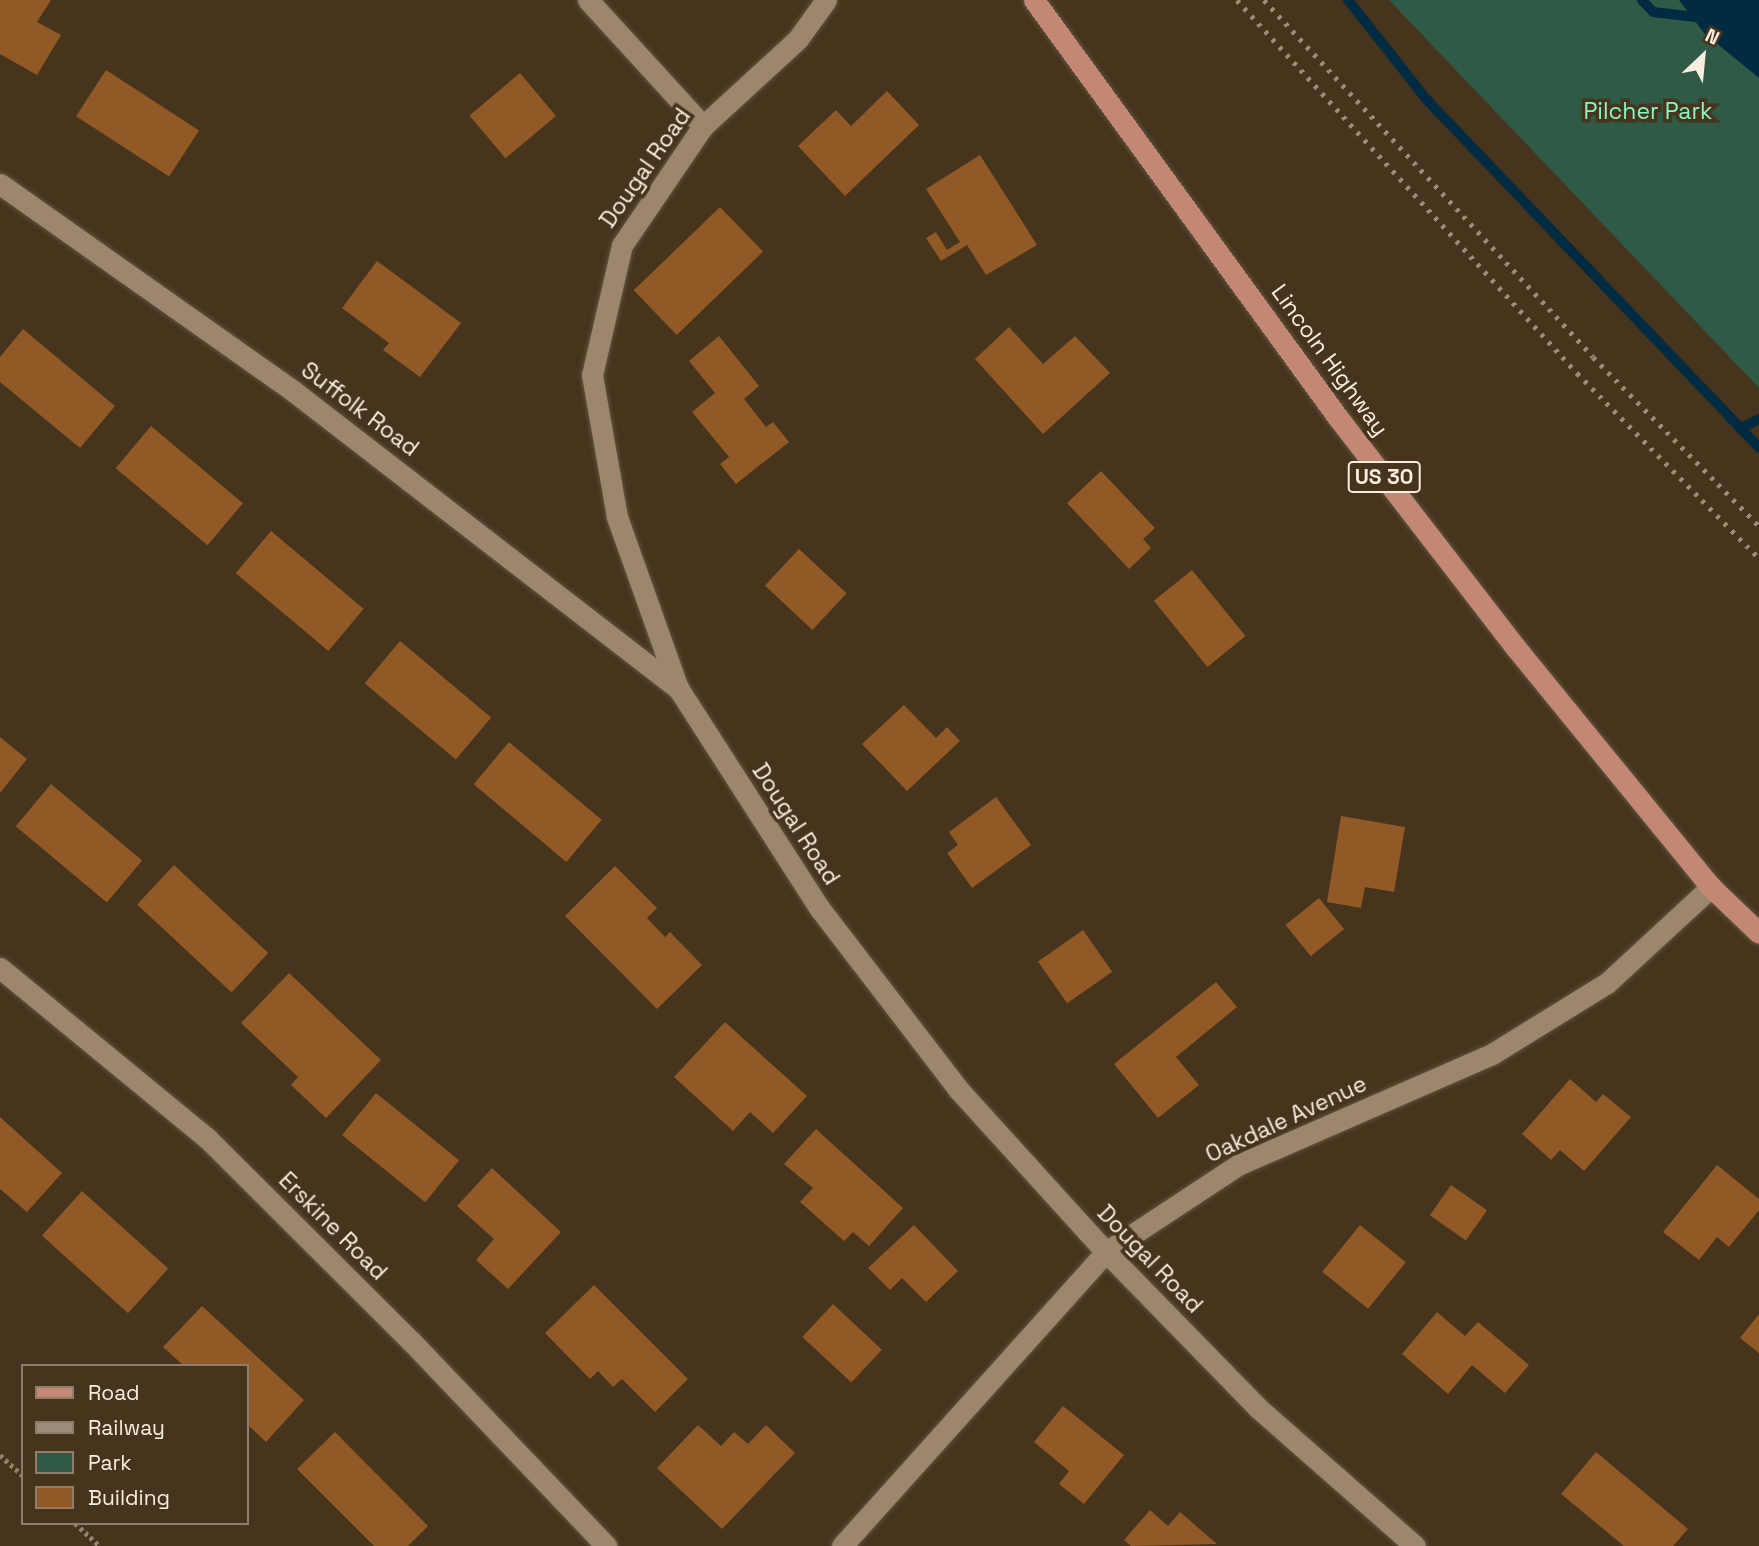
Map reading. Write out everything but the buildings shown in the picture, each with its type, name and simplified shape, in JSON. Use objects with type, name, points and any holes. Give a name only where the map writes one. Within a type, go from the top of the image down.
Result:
[{"type":"main road","name":"Lincoln Highway","points":[[1034,0],[1339,419],[1516,648],[1711,887],[1759,933]]},
{"type":"street","points":[[588,0],[703,126]]},
{"type":"street","name":"Dougal Road","points":[[826,0],[798,38],[703,126],[622,245],[592,375],[617,517],[678,688],[820,909],[958,1088],[1106,1252],[1257,1407],[1415,1546]]},
{"type":"street","name":"Suffolk Road","points":[[0,184],[292,390],[678,688]]},
{"type":"street","name":"Oakdale Avenue","points":[[842,1546],[1106,1252],[1238,1165],[1492,1054],[1607,983],[1711,887]]},
{"type":"street","name":"Erskine Road","points":[[0,968],[207,1138],[412,1342],[606,1546]]},
{"type":"path","points":[[0,1455],[21,1474]]},
{"type":"path","points":[[77,1525],[100,1546]]},
{"type":"green space","name":"Pilcher Park","points":[[1389,0],[1759,0],[1759,388]]},
{"type":"water","points":[[1679,0],[1759,0],[1759,78],[1704,33]]},
{"type":"waterway","points":[[1348,0],[1427,100],[1759,448]]},
{"type":"waterway","points":[[1642,0],[1653,12],[1704,18]]},
{"type":"waterway","points":[[1740,429],[1759,419]]},
{"type":"railway","points":[[1237,0],[1577,373],[1759,558]]},
{"type":"railway","points":[[1264,0],[1593,357],[1759,526]]}]
